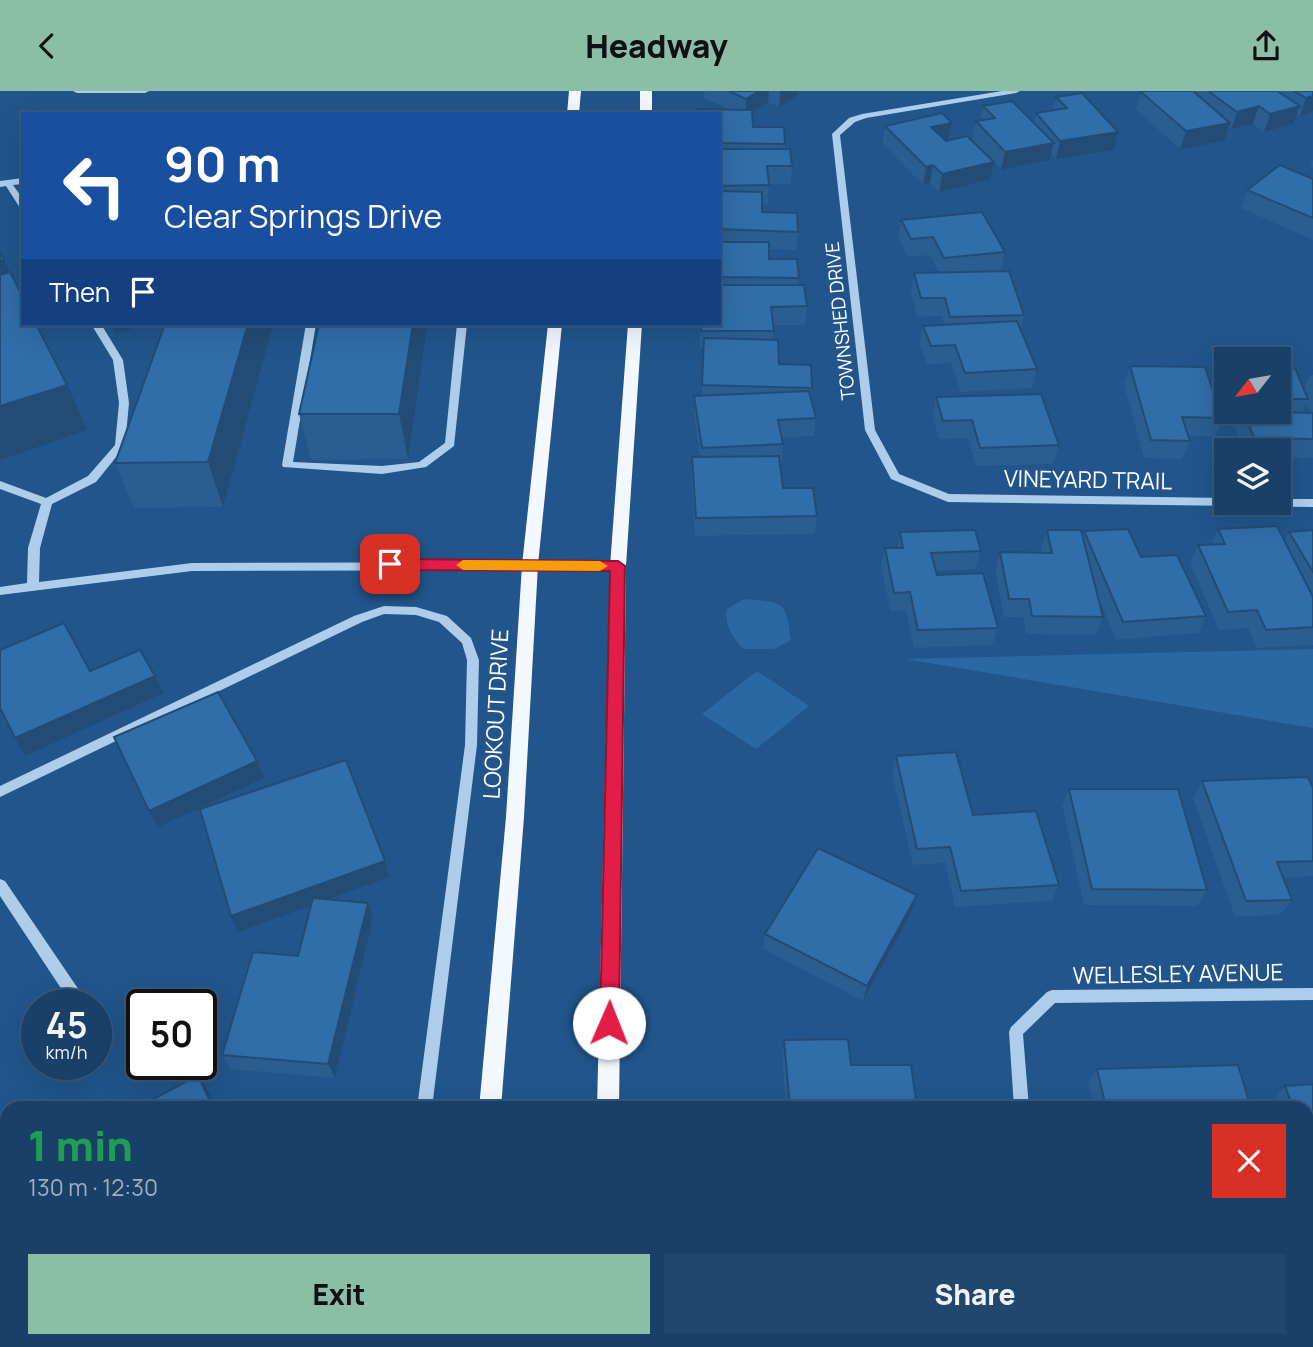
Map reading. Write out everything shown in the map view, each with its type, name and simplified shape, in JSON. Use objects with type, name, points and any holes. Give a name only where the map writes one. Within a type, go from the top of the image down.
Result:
[{"type":"main road","points":[[573,112],[575,91]]},
{"type":"main road","points":[[646,91],[646,112]]},
{"type":"main road","name":"LOOKOUT DRIVE","points":[[491,1101],[515,817],[530,565],[555,326]]},
{"type":"main road","points":[[608,1101],[618,566],[635,326]]},
{"type":"street","points":[[77,91],[145,91]]},
{"type":"street","name":"TOWNSHED DRIVE","points":[[948,498],[895,477],[870,431],[836,134],[852,120],[866,116],[1016,91]]},
{"type":"street","points":[[4,184],[21,204]]},
{"type":"street","points":[[0,485],[47,502],[92,479],[120,446],[124,403],[118,360],[97,326]]},
{"type":"street","points":[[311,326],[287,465],[382,470],[422,465],[450,444],[462,326]]},
{"type":"street","name":"VINEYARD TRAIL","points":[[948,498],[1214,502]]},
{"type":"street","points":[[33,585],[34,548],[47,502]]},
{"type":"street","points":[[1291,503],[1313,503]]},
{"type":"street","points":[[0,591],[192,567],[618,566]]},
{"type":"street","points":[[0,792],[358,619],[384,610],[416,611],[443,618],[467,641],[473,660],[471,733],[425,1101]]},
{"type":"street","points":[[0,885],[70,989]]},
{"type":"street","name":"WELLESLEY AVENUE","points":[[1021,1101],[1016,1033],[1052,997],[1313,994]]},
{"type":"shaded area","points":[[744,599],[768,601],[781,606],[787,617],[791,640],[774,649],[743,649],[730,631],[726,615],[727,609]]},
{"type":"shaded area","points":[[1313,649],[1313,728],[905,659]]},
{"type":"shaded area","points":[[757,671],[809,706],[756,749],[702,714]]},
{"type":"building","points":[[729,91],[759,91],[746,99]]},
{"type":"building","points":[[1193,91],[1230,123],[1186,131],[1141,92]]},
{"type":"building","points":[[1208,91],[1277,91],[1300,106],[1270,114],[1259,106],[1237,112]]},
{"type":"building","points":[[1294,91],[1313,91],[1313,96],[1306,98]]},
{"type":"building","points":[[1082,93],[1118,132],[1060,141],[1036,113],[1067,108],[1056,97]]},
{"type":"building","points":[[1012,101],[1054,143],[1005,152],[976,121],[995,118],[983,106]]},
{"type":"building","points":[[698,109],[752,110],[753,127],[784,127],[785,144],[721,143],[721,112],[698,112]]},
{"type":"building","points":[[942,113],[952,123],[931,127],[946,141],[967,136],[994,162],[942,174],[933,165],[926,167],[885,126]]},
{"type":"building","points":[[721,149],[790,149],[792,166],[767,166],[769,185],[721,186]]},
{"type":"building","points":[[1280,165],[1313,179],[1313,218],[1247,190]]},
{"type":"building","points":[[721,191],[762,192],[762,212],[797,213],[798,232],[721,229]]},
{"type":"building","points":[[982,212],[1005,252],[944,258],[933,237],[911,239],[901,220]]},
{"type":"building","points":[[721,242],[769,242],[769,259],[797,259],[799,278],[721,277]]},
{"type":"building","points":[[1009,271],[1024,315],[950,317],[945,298],[921,298],[914,273]]},
{"type":"building","points":[[10,272],[21,293],[21,326],[37,326],[67,385],[0,406],[0,275]]},
{"type":"building","points":[[721,285],[804,285],[807,306],[771,307],[774,331],[701,331],[701,326],[721,326]]},
{"type":"building","points":[[1017,321],[1037,369],[965,373],[955,345],[931,346],[923,326]]},
{"type":"building","points":[[164,326],[247,326],[208,462],[115,463]]},
{"type":"building","points":[[319,326],[413,326],[399,414],[299,414]]},
{"type":"building","points":[[704,338],[778,340],[779,364],[811,365],[812,388],[702,385]]},
{"type":"building","points":[[1130,366],[1205,367],[1214,394],[1214,418],[1182,417],[1190,441],[1151,440]]},
{"type":"building","points":[[1292,368],[1295,368],[1308,399],[1292,399]]},
{"type":"building","points":[[809,391],[816,418],[778,420],[783,444],[702,448],[694,396]]},
{"type":"building","points":[[1041,394],[1059,445],[980,448],[972,420],[943,421],[936,397]]},
{"type":"building","points":[[1292,412],[1313,413],[1313,439],[1254,438],[1249,424],[1291,424]]},
{"type":"building","points":[[779,456],[783,488],[813,488],[817,516],[696,518],[692,457]]},
{"type":"building","points":[[1277,526],[1313,597],[1313,627],[1266,630],[1257,610],[1228,612],[1198,545],[1225,544],[1218,529]]},
{"type":"building","points":[[1128,529],[1141,557],[1177,555],[1206,616],[1123,622],[1084,531]]},
{"type":"building","points":[[975,530],[981,551],[931,553],[937,575],[983,573],[998,628],[918,630],[910,592],[894,593],[885,548],[903,548],[900,532]]},
{"type":"building","points":[[1047,530],[1081,530],[1103,617],[1032,616],[1029,599],[1009,599],[1000,552],[1052,553]]},
{"type":"building","points":[[1313,530],[1313,572],[1289,532]]},
{"type":"building","points":[[64,623],[90,671],[140,650],[155,676],[15,738],[0,708],[0,650]]},
{"type":"building","points":[[218,692],[257,761],[149,811],[114,737]]},
{"type":"building","points":[[956,752],[973,815],[1036,811],[1059,885],[961,891],[950,847],[917,849],[896,756]]},
{"type":"building","points":[[346,760],[385,861],[231,916],[200,809]]},
{"type":"building","points":[[1308,777],[1313,788],[1313,861],[1277,862],[1292,900],[1246,901],[1202,781]]},
{"type":"building","points":[[1069,789],[1178,789],[1207,890],[1092,889]]},
{"type":"building","points":[[818,848],[917,895],[867,986],[765,934]]},
{"type":"building","points":[[313,898],[368,903],[328,1064],[222,1055],[253,952],[298,956]]},
{"type":"building","points":[[848,1039],[851,1065],[911,1065],[916,1101],[789,1101],[784,1040]]},
{"type":"building","points":[[1238,1065],[1249,1101],[1104,1101],[1097,1069]]},
{"type":"building","points":[[189,1080],[200,1080],[210,1101],[150,1101]]},
{"type":"building","points":[[1313,1084],[1313,1101],[1290,1101],[1285,1086]]},
{"type":"slow traffic","points":[[463,565],[600,566]]},
{"type":"route","points":[[390,564],[618,566],[609,1023]]}]
